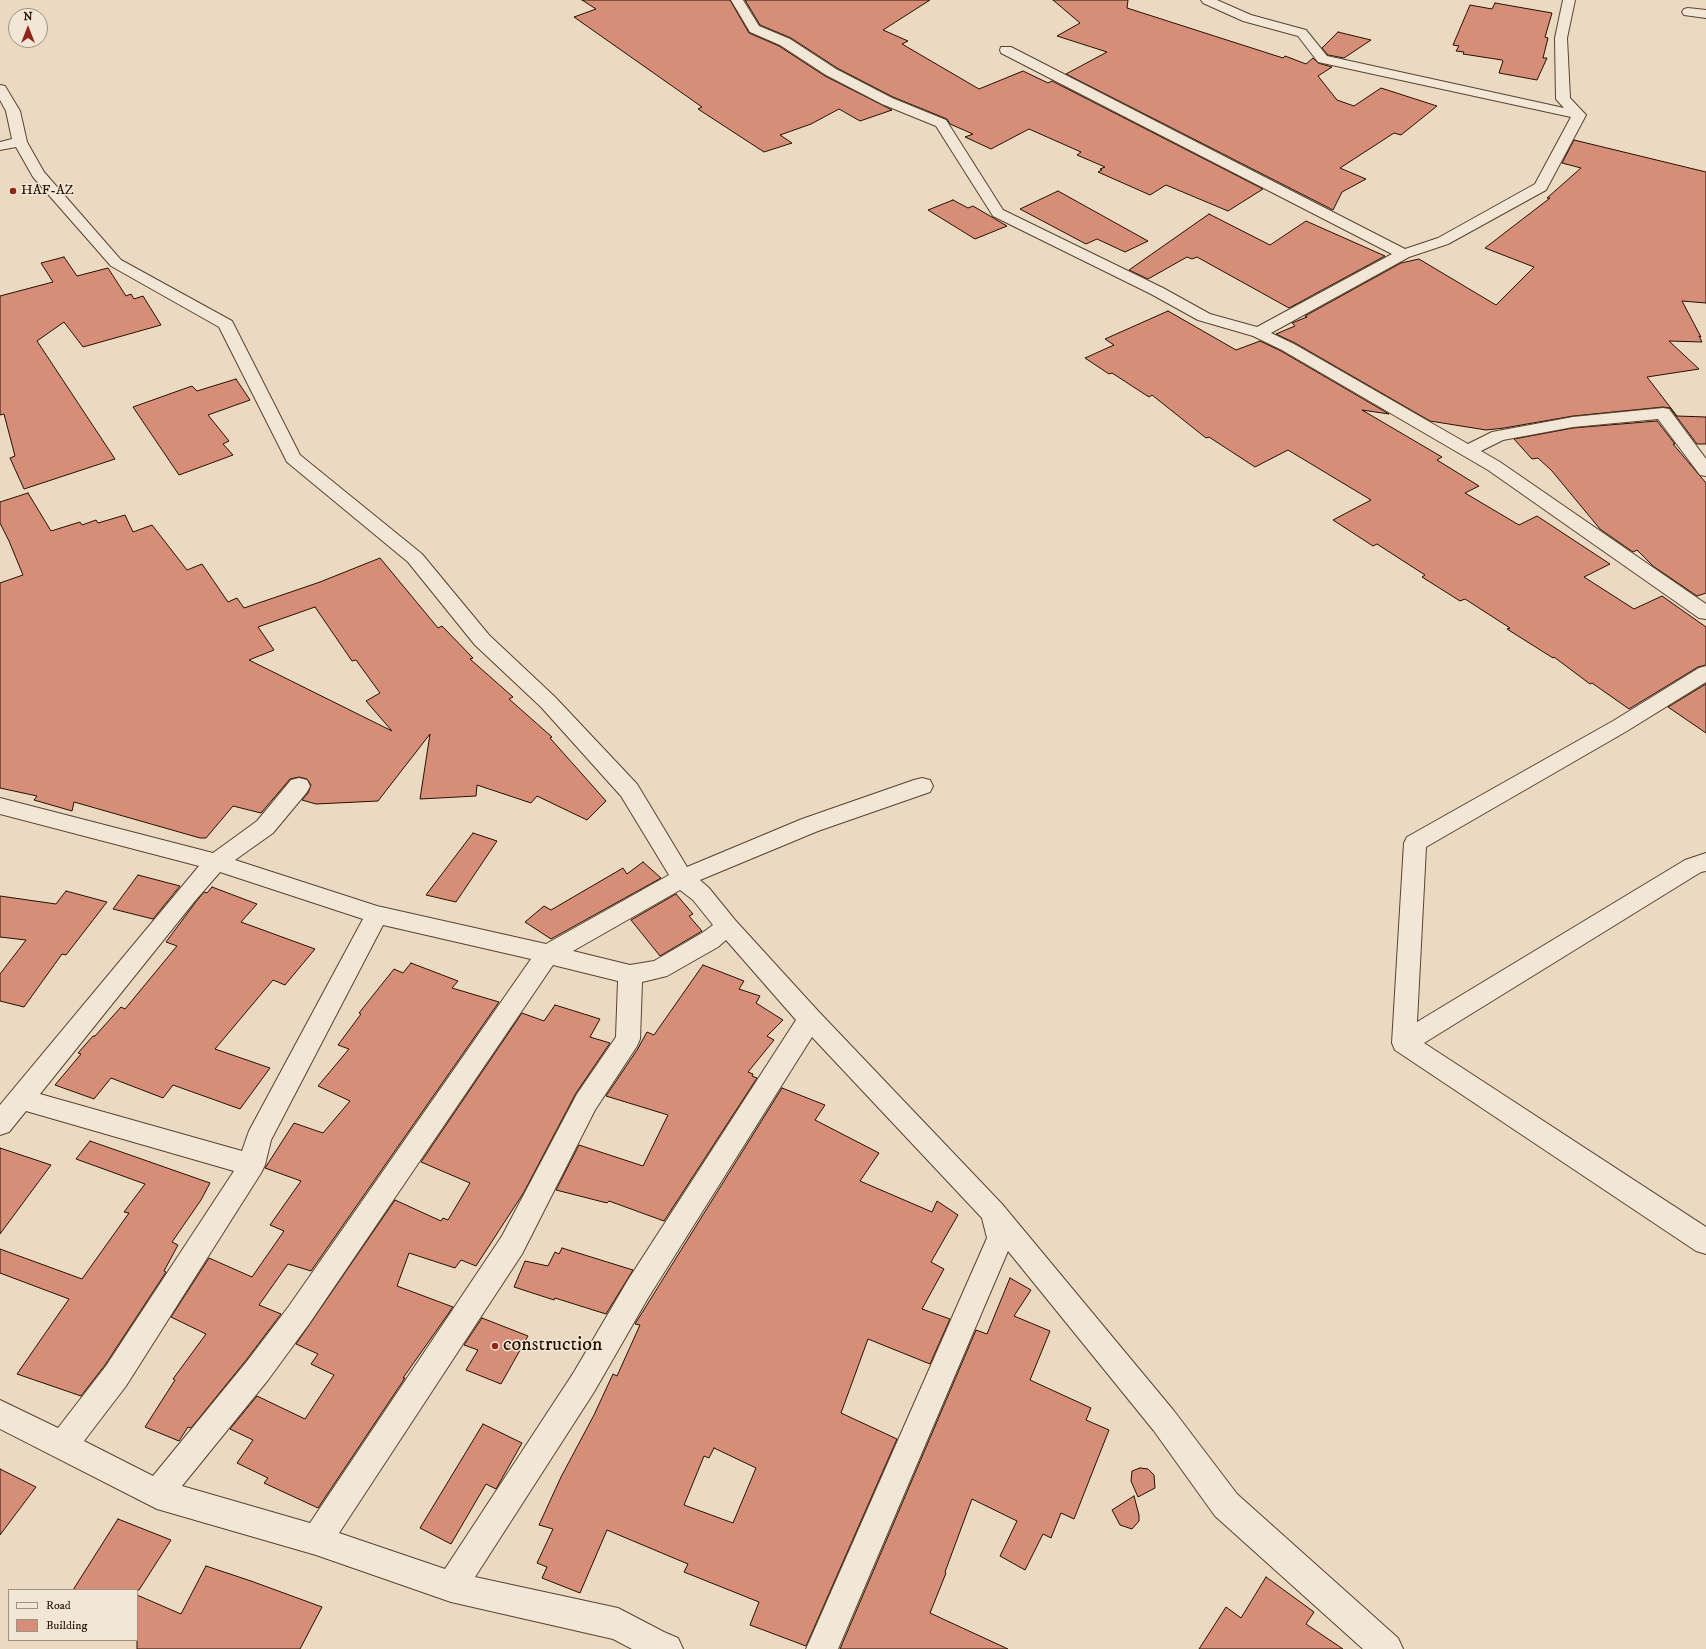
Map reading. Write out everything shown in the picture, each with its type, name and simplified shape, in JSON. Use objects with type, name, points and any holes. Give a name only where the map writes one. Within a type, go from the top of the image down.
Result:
[{"type":"street","points":[[737,0],[754,29],[785,42],[831,72],[887,101],[940,123],[998,212],[1157,291],[1204,317],[1259,333],[1288,347],[1494,466],[1706,613]]},
{"type":"street","points":[[1207,0],[1247,18],[1302,33],[1323,59],[1579,115]]},
{"type":"street","points":[[1569,0],[1561,38],[1563,99],[1579,115]]},
{"type":"street","points":[[1688,12],[1706,14]]},
{"type":"street","points":[[1006,50],[1404,254]]},
{"type":"street","points":[[0,89],[14,111],[10,144],[116,264],[226,324],[293,458],[415,558],[482,640],[548,702],[629,790],[682,878],[701,894],[727,926],[810,1019],[993,1212],[1164,1421],[1226,1505],[1387,1649]]},
{"type":"street","points":[[1259,333],[1404,254],[1443,241],[1541,187],[1579,115]]},
{"type":"street","points":[[1468,451],[1498,436],[1573,422],[1663,413],[1706,471]]},
{"type":"street","points":[[1404,1043],[1415,843],[1620,726],[1706,673]]},
{"type":"street","points":[[0,1124],[181,902],[216,862],[265,827],[299,786]]},
{"type":"street","points":[[157,1494],[258,1370],[299,1315],[548,954],[682,878],[810,825],[922,786]]},
{"type":"street","points":[[0,806],[216,862],[377,915],[548,954],[630,975],[659,969],[710,940],[727,926]]},
{"type":"street","points":[[1404,1043],[1694,866],[1706,862]]},
{"type":"street","points":[[62,1446],[116,1376],[252,1165],[258,1139],[377,915]]},
{"type":"street","points":[[316,1540],[512,1245],[586,1102],[628,1039],[630,975]]},
{"type":"street","points":[[451,1587],[584,1382],[638,1290],[810,1019]]},
{"type":"street","points":[[1404,1043],[1706,1242]]},
{"type":"street","points":[[21,1099],[252,1165]]},
{"type":"street","points":[[822,1649],[1000,1238],[993,1212]]},
{"type":"street","points":[[0,1414],[157,1494],[316,1540],[451,1587],[618,1624],[659,1647],[667,1649]]},
{"type":"building","points":[[582,0],[730,0],[749,33],[779,46],[825,76],[892,110],[860,121],[839,109],[811,124],[780,135],[792,143],[764,152],[698,109],[702,107],[574,17],[596,9]]},
{"type":"building","points":[[745,0],[930,0],[883,30],[908,41],[902,44],[979,89],[1023,71],[1048,83],[1052,81],[1263,189],[1228,211],[1166,185],[1150,195],[1098,172],[1102,170],[1100,169],[1105,167],[1077,155],[1081,152],[1029,129],[991,149],[965,137],[973,134],[950,124],[947,119],[893,97],[837,68],[791,38],[760,25]]},
{"type":"building","points":[[1053,0],[1128,0],[1127,8],[1283,58],[1285,56],[1306,64],[1313,58],[1318,63],[1332,67],[1318,76],[1337,100],[1354,106],[1381,88],[1437,106],[1401,135],[1394,133],[1340,168],[1366,179],[1342,192],[1333,210],[1066,74],[1107,52],[1057,36],[1080,23]]},
{"type":"building","points":[[1495,3],[1552,13],[1545,37],[1548,38],[1543,58],[1547,58],[1537,80],[1499,73],[1502,60],[1463,54],[1464,52],[1456,51],[1459,46],[1453,45],[1470,5],[1492,9]]},
{"type":"building","points":[[1338,32],[1371,40],[1344,58],[1328,55],[1322,48]]},
{"type":"building","points":[[1574,140],[1706,172],[1706,303],[1682,301],[1701,337],[1699,336],[1702,342],[1669,341],[1699,369],[1647,377],[1677,416],[1706,417],[1706,444],[1697,444],[1670,408],[1663,407],[1573,416],[1486,430],[1430,421],[1295,343],[1276,334],[1295,326],[1292,323],[1307,317],[1305,316],[1401,263],[1419,259],[1496,305],[1534,267],[1485,248],[1550,198],[1547,198],[1581,168],[1562,163]]},
{"type":"building","points":[[1058,191],[1148,241],[1125,252],[1097,239],[1086,244],[1020,209]]},
{"type":"building","points":[[953,200],[968,208],[973,206],[1007,226],[975,239],[928,210]]},
{"type":"building","points":[[1209,214],[1270,245],[1306,221],[1385,256],[1289,308],[1197,257],[1192,259],[1187,257],[1148,279],[1129,270]]},
{"type":"building","points":[[64,257],[77,276],[108,268],[126,296],[131,294],[134,299],[143,296],[161,325],[83,347],[64,322],[37,341],[115,459],[24,489],[10,458],[15,456],[4,414],[0,415],[0,296],[53,282],[41,263]]},
{"type":"building","points":[[1168,311],[1236,350],[1260,341],[1281,351],[1389,414],[1362,410],[1442,457],[1437,460],[1479,486],[1465,493],[1519,525],[1537,516],[1610,564],[1584,577],[1634,609],[1662,596],[1706,627],[1706,665],[1698,667],[1629,709],[1592,683],[1590,684],[1554,657],[1553,658],[1507,629],[1510,628],[1465,599],[1460,601],[1422,577],[1425,575],[1377,544],[1373,546],[1333,520],[1371,500],[1288,450],[1255,467],[1209,437],[1206,438],[1152,395],[1149,397],[1112,373],[1109,374],[1085,358],[1114,345],[1105,339]]},
{"type":"building","points":[[236,379],[250,400],[208,415],[229,441],[223,444],[233,455],[179,475],[133,407],[192,386],[197,391]]},
{"type":"building","points":[[1657,421],[1675,444],[1673,444],[1706,483],[1706,593],[1697,596],[1653,566],[1637,550],[1633,552],[1600,529],[1552,471],[1538,458],[1532,459],[1514,439],[1573,428]]},
{"type":"building","points":[[28,493],[51,531],[80,522],[82,525],[96,520],[98,523],[125,515],[133,532],[152,525],[187,570],[202,564],[228,602],[237,598],[244,608],[320,582],[380,558],[438,628],[442,626],[473,658],[470,659],[513,697],[509,699],[552,737],[550,738],[606,801],[587,820],[537,796],[531,803],[477,785],[476,796],[420,799],[430,734],[378,801],[316,804],[302,800],[308,793],[311,785],[307,779],[299,777],[290,779],[261,813],[233,806],[206,838],[200,838],[74,802],[72,811],[34,800],[37,796],[0,788],[0,583],[23,575],[0,523],[0,502]],"holes":[[[315,607],[352,661],[356,660],[380,693],[366,701],[392,731],[249,660],[274,650],[258,627]]]},
{"type":"building","points":[[1706,684],[1706,733],[1668,707]]},
{"type":"building","points":[[473,833],[497,841],[456,902],[426,895]]},
{"type":"building","points":[[643,862],[661,878],[551,939],[525,922],[544,906],[551,910],[623,868],[627,874]]},
{"type":"building","points":[[138,875],[180,886],[153,919],[113,909]]},
{"type":"building","points":[[212,887],[257,904],[241,922],[315,949],[285,985],[273,980],[215,1049],[270,1068],[240,1109],[173,1085],[163,1098],[111,1078],[94,1099],[55,1085],[81,1054],[78,1053],[121,1007],[125,1009],[177,946],[166,942],[204,892],[207,893]]},
{"type":"building","points":[[66,891],[107,902],[66,955],[62,954],[24,1007],[0,1001],[0,974],[26,940],[0,937],[0,896],[56,904]]},
{"type":"building","points":[[676,894],[693,914],[689,916],[702,931],[660,956],[631,920]]},
{"type":"building","points":[[411,963],[458,981],[452,988],[499,1002],[311,1271],[288,1264],[259,1305],[281,1314],[191,1428],[188,1427],[179,1441],[145,1427],[175,1380],[173,1379],[206,1334],[171,1317],[209,1258],[252,1277],[284,1231],[270,1225],[301,1181],[265,1168],[294,1123],[323,1133],[350,1101],[318,1086],[349,1049],[338,1045],[361,1014],[359,1013],[394,969],[403,973]]},
{"type":"building","points":[[703,965],[744,981],[739,989],[760,996],[756,1003],[783,1020],[767,1036],[774,1040],[748,1072],[757,1078],[664,1221],[609,1201],[607,1203],[556,1190],[579,1145],[643,1166],[668,1115],[606,1096],[637,1050],[647,1032],[654,1035]]},
{"type":"building","points":[[555,1005],[600,1019],[590,1037],[610,1043],[576,1093],[524,1192],[476,1266],[461,1260],[455,1268],[409,1253],[397,1286],[453,1307],[403,1378],[405,1378],[318,1508],[264,1483],[268,1478],[237,1463],[253,1440],[230,1429],[257,1396],[305,1419],[334,1375],[311,1364],[318,1354],[296,1344],[395,1200],[441,1221],[443,1218],[448,1220],[470,1183],[421,1162],[522,1013],[544,1021]]},
{"type":"building","points":[[782,1088],[825,1105],[815,1120],[879,1153],[860,1181],[932,1212],[937,1201],[958,1215],[931,1262],[944,1269],[922,1309],[950,1319],[930,1364],[868,1339],[841,1413],[897,1439],[806,1646],[750,1625],[759,1602],[684,1572],[688,1564],[607,1530],[580,1593],[542,1578],[547,1567],[537,1563],[553,1529],[539,1525],[561,1477],[594,1415],[613,1374],[617,1376],[640,1325],[635,1324]],"holes":[[[714,1448],[756,1468],[733,1523],[684,1505],[704,1456],[709,1458]]]},
{"type":"building","points":[[90,1141],[210,1183],[201,1200],[172,1242],[178,1245],[164,1271],[166,1272],[105,1365],[81,1396],[17,1374],[69,1299],[0,1273],[0,1249],[82,1279],[129,1213],[124,1212],[145,1184],[76,1159]]},
{"type":"building","points":[[0,1148],[51,1165],[0,1234]]},
{"type":"building","points":[[562,1248],[633,1270],[606,1314],[555,1298],[554,1300],[514,1287],[525,1261],[548,1266],[555,1252],[559,1254]]},
{"type":"building","points":[[1010,1278],[1031,1290],[1014,1316],[1050,1331],[1030,1380],[1091,1408],[1086,1420],[1109,1430],[1074,1519],[1061,1513],[1051,1538],[1043,1534],[1025,1570],[1000,1556],[1017,1521],[972,1499],[930,1613],[1008,1649],[840,1649],[976,1330],[987,1334]]},
{"type":"building","name":"construction","points":[[482,1318],[528,1336],[501,1384],[466,1370],[478,1350],[464,1345]]},
{"type":"building","points":[[483,1424],[522,1443],[496,1489],[486,1484],[451,1544],[420,1528]]},
{"type":"building","points":[[1140,1468],[1148,1469],[1154,1475],[1155,1488],[1138,1497],[1131,1481],[1132,1471]]},
{"type":"building","points":[[0,1469],[36,1487],[0,1535]]},
{"type":"building","points":[[1134,1496],[1139,1521],[1132,1529],[1120,1525],[1112,1510]]},
{"type":"building","points":[[118,1519],[171,1540],[139,1590],[74,1589]]},
{"type":"building","points":[[206,1566],[322,1607],[300,1649],[137,1649],[138,1595],[181,1614]]},
{"type":"building","points":[[1266,1577],[1314,1612],[1306,1624],[1343,1649],[1199,1649],[1226,1607],[1241,1618]]},
{"type":"place","name":"HAF-AZ","points":[[13,191]]},
{"type":"place","name":"construction","points":[[495,1346]]}]
